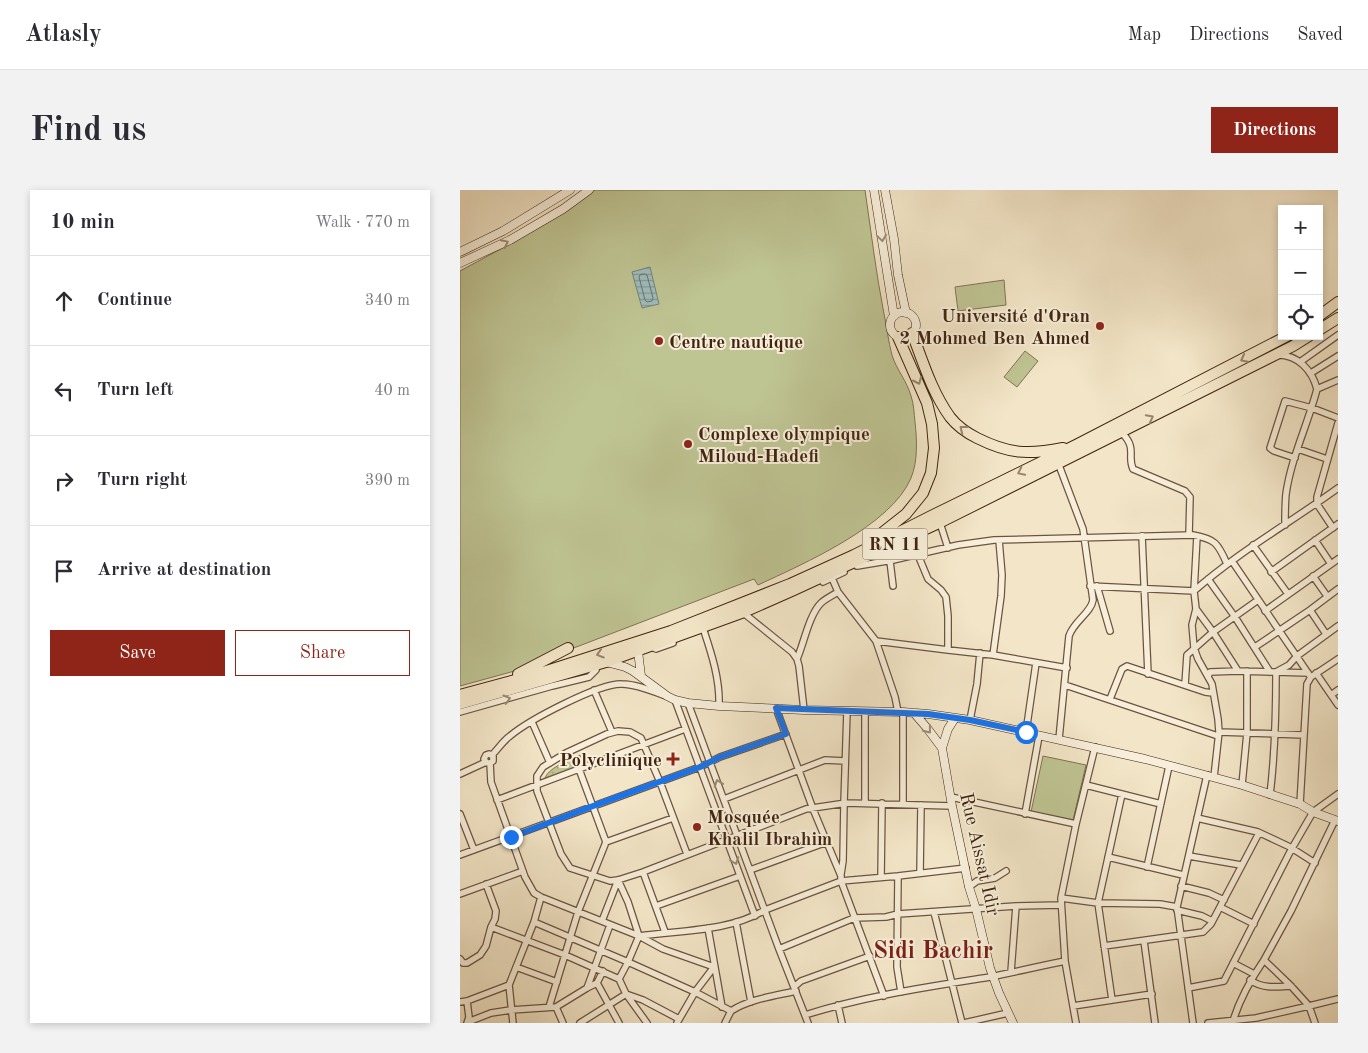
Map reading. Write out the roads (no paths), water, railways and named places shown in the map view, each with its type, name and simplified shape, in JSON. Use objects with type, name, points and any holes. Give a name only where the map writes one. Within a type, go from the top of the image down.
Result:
[{"type":"highway","points":[[1323,313],[1338,302]]},
{"type":"highway","points":[[1323,327],[1338,318]]},
{"type":"highway","points":[[912,333],[930,381],[941,401],[951,418],[971,435],[994,446],[1017,452],[1041,452],[1076,445]]},
{"type":"highway","points":[[854,555],[906,514],[923,492],[930,473],[934,448],[931,418],[920,386],[898,337]]},
{"type":"highway","name":"RN 11","points":[[460,695],[546,671],[671,631],[790,584],[854,555],[933,514],[1076,445],[1279,340]]},
{"type":"highway","name":"RN 11","points":[[460,704],[601,663],[744,612],[958,514],[1125,432],[1303,340]]},
{"type":"highway","points":[[473,692],[527,670],[568,648]]},
{"type":"street","points":[[460,252],[503,231],[570,190]]},
{"type":"street","points":[[460,263],[510,240],[563,209],[589,190]]},
{"type":"street","points":[[874,190],[894,316]]},
{"type":"street","points":[[885,190],[906,313]]},
{"type":"street","points":[[906,313],[912,316],[915,328],[907,337],[898,337],[890,327],[891,321],[894,316],[906,313]]},
{"type":"street","points":[[1298,361],[1338,335]]},
{"type":"street","points":[[1293,346],[1298,361]]},
{"type":"street","points":[[1275,355],[1284,355],[1298,361],[1311,373],[1317,389],[1287,491],[1285,502],[1286,525]]},
{"type":"street","points":[[1311,373],[1338,356]]},
{"type":"street","points":[[1317,389],[1336,383]]},
{"type":"street","points":[[1296,458],[1270,448],[1285,401],[1312,408],[1338,418]]},
{"type":"street","points":[[1271,572],[1335,526],[1317,504],[1317,492],[1338,423]]},
{"type":"street","points":[[650,646],[658,649],[832,578],[1060,468],[1125,432],[1130,441],[1132,453],[1131,466],[1133,469],[1184,491],[1190,497],[1189,535]]},
{"type":"street","points":[[1298,449],[1327,459]]},
{"type":"street","points":[[1060,468],[1085,537],[1093,586],[1110,631]]},
{"type":"street","points":[[1093,586],[1194,591],[1253,545],[1286,525],[1338,488]]},
{"type":"street","points":[[941,526],[948,548]]},
{"type":"street","points":[[857,566],[999,540],[1189,535],[1206,537],[1214,541],[1280,631],[1309,675],[1300,804]]},
{"type":"street","points":[[1142,536],[1148,674]]},
{"type":"street","points":[[1193,1023],[1177,908],[1197,818],[1210,776],[1218,734],[1218,719],[1212,684],[1194,648],[1192,625],[1196,609],[1194,591],[1197,536]]},
{"type":"street","points":[[992,655],[1002,575],[999,540]]},
{"type":"street","points":[[1315,540],[1331,564]]},
{"type":"street","points":[[1253,545],[1288,594]]},
{"type":"street","points":[[918,555],[928,579],[946,597],[948,650]]},
{"type":"street","points":[[1265,611],[1338,559]]},
{"type":"street","points":[[890,561],[893,586]]},
{"type":"street","points":[[1313,576],[1327,596]]},
{"type":"street","points":[[832,578],[838,592],[876,641],[901,712],[903,804]]},
{"type":"street","points":[[1208,579],[1273,672],[1276,734],[1270,795]]},
{"type":"street","points":[[1059,739],[1071,632],[1073,626],[1093,603],[1093,586]]},
{"type":"street","points":[[1255,647],[1338,589]]},
{"type":"street","points":[[797,659],[803,646],[810,620],[816,610],[821,603],[838,592]]},
{"type":"street","points":[[1185,685],[1187,655],[1213,632],[1258,600]]},
{"type":"street","points":[[1196,609],[1238,671]]},
{"type":"street","points":[[1310,610],[1326,634]]},
{"type":"street","points":[[746,614],[792,652],[797,659],[804,710]]},
{"type":"street","points":[[1273,672],[1290,665],[1297,656],[1338,626]]},
{"type":"street","points":[[704,631],[712,656],[719,694],[719,706]]},
{"type":"street","points":[[876,641],[992,655],[1066,668]]},
{"type":"street","points":[[635,686],[641,676],[638,651]]},
{"type":"street","points":[[970,720],[977,684],[980,654]]},
{"type":"street","points":[[1208,676],[1210,672],[1238,671],[1309,675],[1316,673],[1338,659]]},
{"type":"street","points":[[460,712],[589,677],[601,663],[625,667],[641,676],[667,696]]},
{"type":"street","points":[[1026,732],[1036,663]]},
{"type":"street","points":[[1110,699],[1122,669],[1127,666],[1205,692],[1214,693]]},
{"type":"street","points":[[1242,785],[1246,733],[1247,671]]},
{"type":"street","points":[[1316,673],[1338,705]]},
{"type":"street","points":[[714,967],[663,949],[639,936],[534,893],[523,871],[497,800],[491,782],[488,762],[484,759],[485,756],[492,755],[509,736],[530,721],[594,690],[621,684],[635,686],[688,703],[804,710],[901,712],[970,720],[1095,747],[1210,776],[1300,804],[1313,812],[1336,820],[1291,911],[1264,960],[1250,980],[1233,1021]]},
{"type":"street","points":[[1065,685],[1218,734],[1304,735]]},
{"type":"street","points":[[594,690],[612,732]]},
{"type":"street","points":[[1331,695],[1338,690]]},
{"type":"street","points":[[675,700],[755,916]]},
{"type":"street","points":[[688,703],[808,1023]]},
{"type":"street","points":[[776,708],[884,996]]},
{"type":"street","points":[[841,878],[847,711]]},
{"type":"street","points":[[865,803],[866,712]]},
{"type":"street","points":[[914,713],[928,728],[942,748]]},
{"type":"street","points":[[942,748],[948,730],[955,718]]},
{"type":"street","points":[[532,722],[550,763]]},
{"type":"street","points":[[497,800],[685,730]]},
{"type":"street","points":[[687,854],[644,745],[640,738],[630,732],[612,732],[542,767],[537,776],[538,792],[560,854],[570,868],[610,881],[643,872],[687,854],[738,837],[806,809],[844,803],[921,805],[951,802],[1076,824]]},
{"type":"street","points":[[460,855],[786,734]]},
{"type":"street","points":[[1025,814],[1039,736]]},
{"type":"street","points":[[1076,1023],[1065,961],[1061,901],[1076,824],[1095,747]]},
{"type":"street","name":"Rue Aissat Idir","points":[[942,748],[969,887],[992,976],[1013,1023]]},
{"type":"street","points":[[694,754],[706,749]]},
{"type":"street","points":[[724,799],[825,760],[845,761]]},
{"type":"street","points":[[460,774],[488,762]]},
{"type":"street","points":[[1148,867],[1169,766]]},
{"type":"street","points":[[563,1023],[552,1007],[557,982],[578,912],[606,842],[578,769]]},
{"type":"street","points":[[1086,785],[1161,803]]},
{"type":"street","points":[[1112,1000],[1098,903],[1122,794]]},
{"type":"street","points":[[1188,988],[1224,981],[1313,812],[1338,794]]},
{"type":"street","points":[[881,877],[882,803]]},
{"type":"street","points":[[920,873],[921,805]]},
{"type":"street","points":[[460,814],[474,850]]},
{"type":"street","points":[[606,842],[673,818]]},
{"type":"street","points":[[1197,818],[1259,833],[1315,863]]},
{"type":"street","points":[[1104,946],[1203,932],[1212,922],[1259,833]]},
{"type":"street","points":[[750,870],[827,842]]},
{"type":"street","points":[[1189,856],[1242,865]]},
{"type":"street","points":[[1108,857],[1184,876]]},
{"type":"street","points":[[639,936],[708,928],[736,922],[755,916],[841,878],[898,876],[966,868]]},
{"type":"street","points":[[969,887],[977,881],[995,878],[1006,870]]},
{"type":"street","points":[[460,894],[523,871]]},
{"type":"street","points":[[643,872],[666,932]]},
{"type":"street","points":[[656,906],[740,876]]},
{"type":"street","points":[[898,876],[897,967],[902,992]]},
{"type":"street","points":[[602,922],[618,880]]},
{"type":"street","points":[[618,880],[628,902],[639,936],[619,979]]},
{"type":"street","points":[[461,963],[467,963],[480,955],[486,946],[495,919],[496,911],[486,884]]},
{"type":"street","points":[[1181,886],[1209,893],[1224,900]]},
{"type":"street","points":[[513,1023],[509,985],[534,922],[541,897]]},
{"type":"street","points":[[779,949],[854,918],[976,910],[1061,901],[1160,904],[1202,916],[1212,922]]},
{"type":"street","points":[[1011,972],[1016,906]]},
{"type":"street","points":[[1220,907],[1254,924]]},
{"type":"street","points":[[934,912],[961,1023],[1008,1013]]},
{"type":"street","points":[[534,922],[696,992],[731,1011]]},
{"type":"street","points":[[736,922],[751,1002]]},
{"type":"street","points":[[586,988],[610,925]]},
{"type":"street","points":[[491,927],[565,955],[619,979],[626,994],[647,1023]]},
{"type":"street","points":[[708,928],[722,1007]]},
{"type":"street","points":[[1144,941],[1155,1023]]},
{"type":"street","points":[[725,1023],[731,1011],[740,1006],[795,989],[801,981],[870,956]]},
{"type":"street","points":[[1264,960],[1309,1006],[1314,1023]]},
{"type":"street","points":[[805,1015],[870,997],[884,996],[1065,961]]},
{"type":"street","points":[[1233,963],[1254,974]]},
{"type":"street","points":[[516,967],[557,982]]},
{"type":"street","points":[[626,994],[643,1000],[678,1021],[714,967]]},
{"type":"street","points":[[467,1001],[468,1022],[491,1013],[552,1007],[597,983],[603,971]]},
{"type":"street","points":[[1250,980],[1258,986],[1291,986]]},
{"type":"street","points":[[597,983],[619,1023]]},
{"type":"street","points":[[460,1002],[509,985]]},
{"type":"street","points":[[580,1023],[626,994]]},
{"type":"street","points":[[1073,1006],[1152,994]]},
{"type":"street","points":[[1208,1023],[1256,1018],[1338,999]]},
{"type":"street","points":[[838,1005],[842,1023]]},
{"type":"water","points":[[650,267],[659,304],[642,308],[632,272]]},
{"type":"place","name":"Université d'Oran 2 Mohmed Ben Ahmed","points":[[1100,326]]},
{"type":"place","name":"Centre nautique","points":[[659,341]]},
{"type":"place","name":"Complexe olympique Miloud-Hadefi","points":[[688,444]]},
{"type":"place","name":"Polyclinique","points":[[673,759]]},
{"type":"place","name":"Mosquée Khalil Ibrahim","points":[[697,827]]},
{"type":"district","name":"Sidi Bachir","points":[[933,950]]}]
